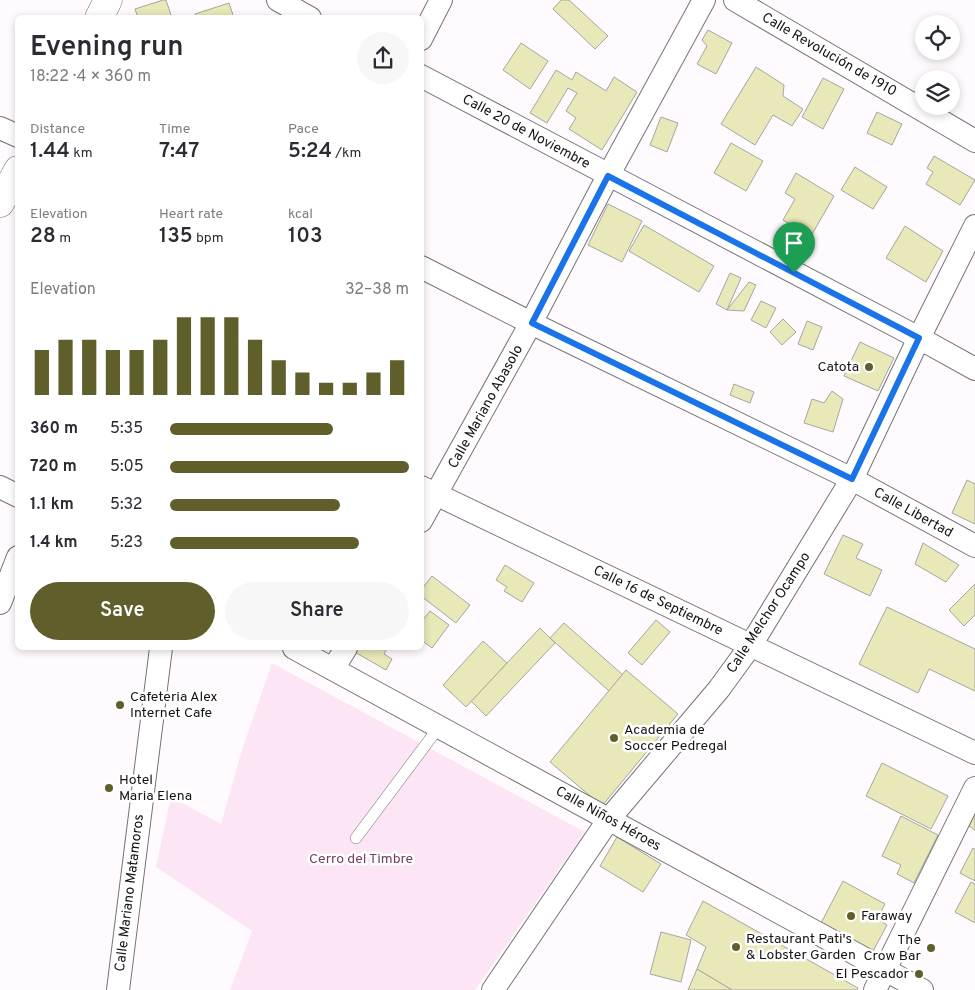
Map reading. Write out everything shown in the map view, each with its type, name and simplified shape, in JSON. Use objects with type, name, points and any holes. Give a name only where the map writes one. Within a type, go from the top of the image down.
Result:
[{"type":"main road","points":[[100,15],[108,0]]},
{"type":"main road","points":[[0,203],[15,176]]},
{"type":"street","points":[[278,0],[305,15]]},
{"type":"street","points":[[424,33],[441,0]]},
{"type":"street","name":"Calle Mariano Abasolo","points":[[424,510],[429,491],[532,323],[608,176],[704,0]]},
{"type":"street","name":"Calle Revolución de 1910","points":[[735,0],[975,141]]},
{"type":"street","name":"Calle 20 de Noviembre","points":[[424,78],[975,369]]},
{"type":"street","points":[[0,128],[15,135]]},
{"type":"street","name":"Calle Melchor Ocampo","points":[[493,990],[609,819],[719,689],[751,646],[852,479],[975,226]]},
{"type":"street","name":"Calle Libertad","points":[[424,269],[852,479],[975,546]]},
{"type":"street","points":[[0,487],[15,494]]},
{"type":"street","name":"Calle 16 de Septiembre","points":[[429,491],[975,753]]},
{"type":"street","points":[[0,603],[15,565]]},
{"type":"street","name":"Calle Mariano Matamoros","points":[[118,990],[161,650]]},
{"type":"street","name":"Calle Niños Héroes","points":[[298,650],[922,990]]},
{"type":"street","points":[[333,669],[345,650]]},
{"type":"street","points":[[875,990],[975,788]]},
{"type":"lane","points":[[356,838],[439,727]]},
{"type":"green space","name":"Cerro del Timbre","points":[[272,663],[585,832],[475,990],[230,990],[252,931],[156,867],[171,797],[221,824],[241,753]]},
{"type":"building","points":[[166,0],[171,15],[137,15],[135,9]]},
{"type":"building","points":[[561,0],[569,0],[608,36],[595,49],[553,9]]},
{"type":"building","points":[[229,3],[233,15],[195,15]]},
{"type":"building","points":[[708,30],[732,43],[716,74],[697,64],[707,46],[702,40]]},
{"type":"building","points":[[521,43],[548,61],[530,89],[503,70]]},
{"type":"building","points":[[756,67],[784,85],[783,96],[803,109],[792,126],[773,115],[755,145],[721,124]]},
{"type":"building","points":[[556,70],[572,80],[576,72],[606,91],[614,77],[637,92],[602,150],[569,129],[576,118],[566,111],[577,93],[568,88],[547,123],[530,113]]},
{"type":"building","points":[[823,78],[844,89],[823,129],[802,117]]},
{"type":"building","points":[[877,112],[902,124],[892,145],[867,133]]},
{"type":"building","points":[[661,117],[678,123],[667,152],[650,145]]},
{"type":"building","points":[[731,143],[763,161],[746,191],[714,173]]},
{"type":"building","points":[[934,156],[975,180],[960,205],[926,184],[933,172],[927,168]]},
{"type":"building","points":[[855,167],[887,187],[873,209],[841,190]]},
{"type":"building","points":[[796,173],[834,196],[811,236],[783,220],[795,199],[785,193]]},
{"type":"building","points":[[608,204],[642,221],[622,262],[588,245]]},
{"type":"building","points":[[644,225],[714,266],[699,292],[629,251]]},
{"type":"building","points":[[905,226],[943,251],[926,282],[886,258]]},
{"type":"building","points":[[730,273],[741,278],[727,310],[716,304]]},
{"type":"building","points":[[749,282],[756,285],[744,311],[727,310]]},
{"type":"building","points":[[761,301],[776,308],[766,328],[751,320]]},
{"type":"building","points":[[783,319],[796,332],[782,345],[770,332]]},
{"type":"building","points":[[807,321],[822,327],[813,350],[798,344]]},
{"type":"building","name":"Catota","points":[[860,342],[894,358],[878,391],[844,376]]},
{"type":"building","points":[[734,384],[754,392],[750,403],[730,395]]},
{"type":"building","points":[[832,391],[843,399],[833,432],[804,423],[812,399],[824,403]]},
{"type":"building","points":[[967,480],[975,484],[975,524],[952,513]]},
{"type":"building","points":[[843,535],[863,544],[856,558],[882,570],[870,596],[824,574]]},
{"type":"building","points":[[923,543],[959,565],[946,582],[915,564]]},
{"type":"building","points":[[505,565],[534,583],[522,602],[504,591],[507,587],[496,580]]},
{"type":"building","points":[[432,576],[470,605],[456,623],[424,598],[424,586]]},
{"type":"building","points":[[975,584],[975,615],[964,626],[949,610]]},
{"type":"building","points":[[887,607],[975,649],[975,691],[929,669],[918,693],[859,664]]},
{"type":"building","points":[[430,611],[449,625],[432,648],[424,642],[424,618]]},
{"type":"building","points":[[656,620],[670,632],[642,665],[628,653]]},
{"type":"building","points":[[564,623],[623,675],[609,691],[550,638]]},
{"type":"building","points":[[540,628],[555,643],[486,716],[471,701]]},
{"type":"building","points":[[483,641],[507,663],[466,707],[443,685]]},
{"type":"building","points":[[386,650],[384,654],[392,659],[386,670],[353,651]]},
{"type":"building","name":"Academia de Soccer Pedregal","points":[[626,670],[678,714],[602,806],[550,762]]},
{"type":"building","points":[[882,763],[948,796],[931,829],[866,796]]},
{"type":"building","points":[[975,814],[975,830],[969,826]]},
{"type":"building","points":[[901,816],[938,835],[914,883],[897,874],[901,865],[882,856]]},
{"type":"building","points":[[617,837],[661,864],[643,892],[600,866]]},
{"type":"building","points":[[973,848],[975,849],[975,881],[960,873]]},
{"type":"building","points":[[843,881],[885,904],[877,919],[887,925],[872,953],[820,925]]},
{"type":"building","points":[[971,882],[975,884],[975,923],[955,912]]},
{"type":"building","points":[[703,901],[858,988],[857,990],[732,990],[697,969],[706,947],[686,935]]},
{"type":"building","points":[[661,932],[691,940],[681,982],[650,974]]},
{"type":"building","points":[[697,969],[732,990],[688,990]]},
{"type":"place","name":"Catota","points":[[869,367]]},
{"type":"place","name":"Cafeteria Alex Internet Cafe","points":[[120,705]]},
{"type":"place","name":"Academia de Soccer Pedregal","points":[[614,738]]},
{"type":"place","name":"Hotel Maria Elena","points":[[109,788]]},
{"type":"place","name":"Faraway","points":[[851,916]]},
{"type":"place","name":"Restaurant Pati's & Lobster Garden","points":[[736,947]]},
{"type":"place","name":"The Crow Bar","points":[[931,948]]},
{"type":"place","name":"El Pescador","points":[[919,974]]},
{"type":"route","points":[[608,176],[794,273],[919,338],[852,479],[532,323],[608,176]]}]
